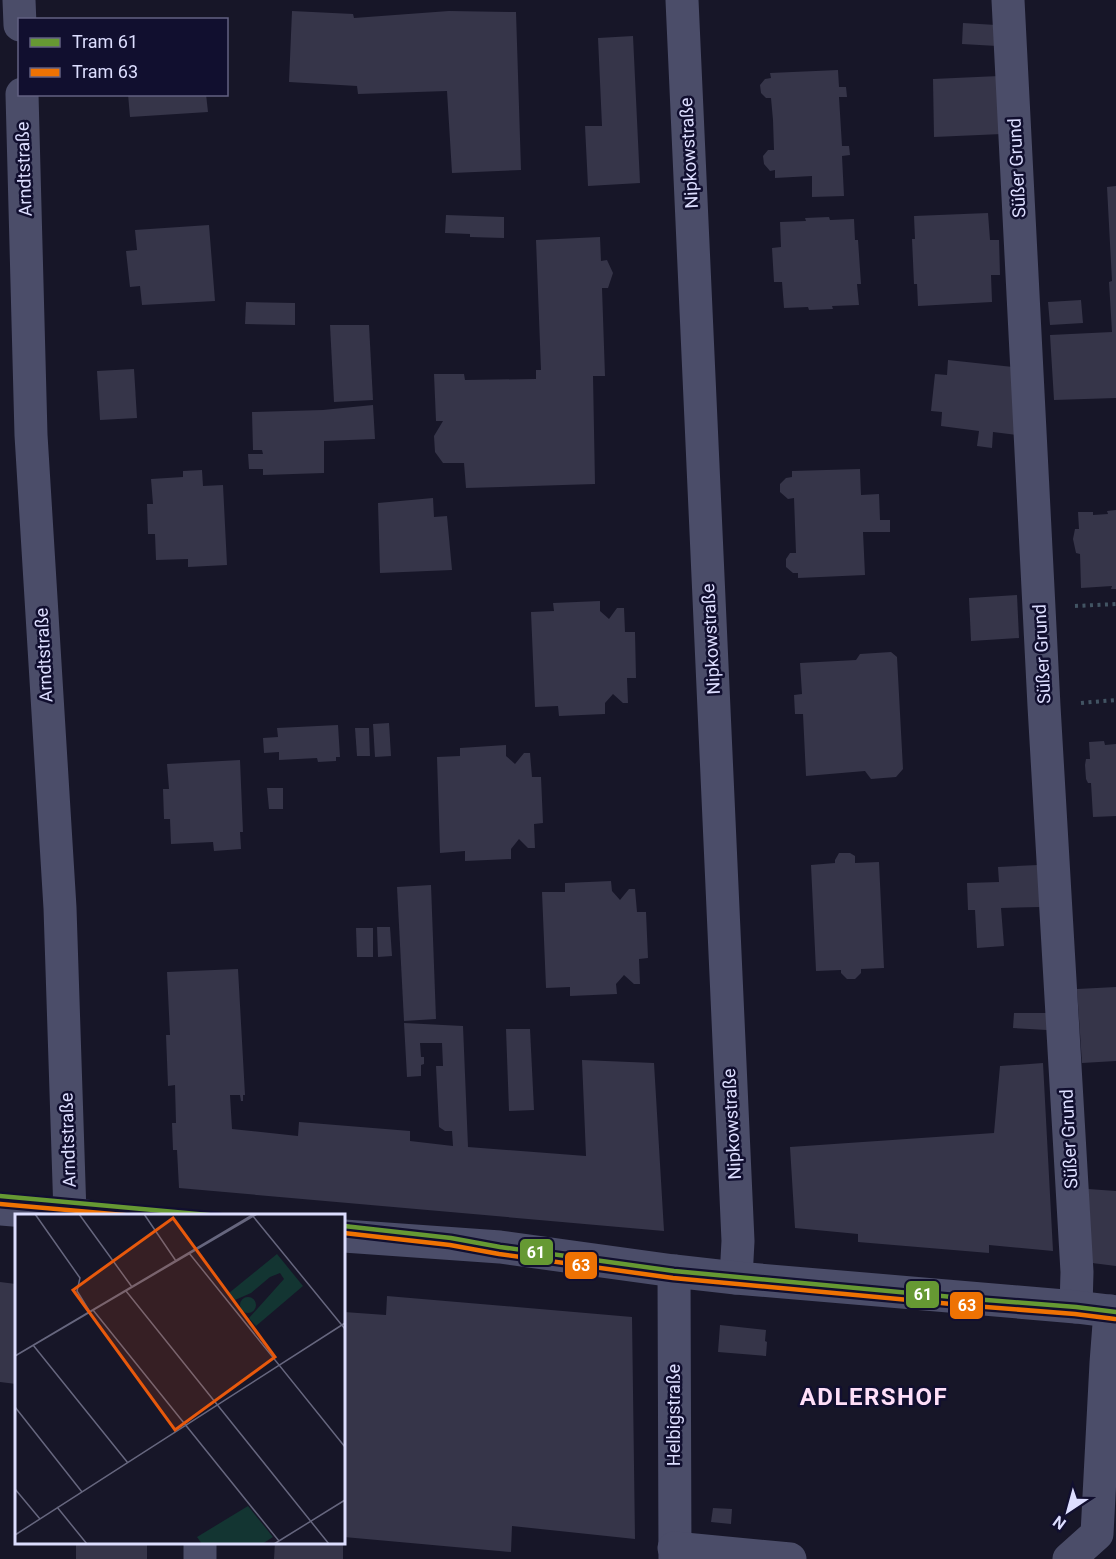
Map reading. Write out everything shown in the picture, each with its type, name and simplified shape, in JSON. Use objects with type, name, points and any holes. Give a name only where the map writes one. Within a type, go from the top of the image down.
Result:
[{"type":"street","points":[[19,0],[20,18]]},
{"type":"street","name":"Nipkowstraße","points":[[682,0],[738,1241],[736,1278]]},
{"type":"street","name":"Süßer Grund","points":[[1008,0],[1045,717],[1077,1272],[1076,1307]]},
{"type":"street","name":"Arndtstraße","points":[[21,96],[32,435],[78,1214]]},
{"type":"street","points":[[0,1209],[65,1214]]},
{"type":"street","points":[[345,1236],[500,1247],[736,1278],[1113,1312],[1106,1363],[1097,1534],[1069,1559]]},
{"type":"street","name":"Helbigstraße","points":[[674,1271],[675,1553]]},
{"type":"street","points":[[675,1553],[790,1559]]},
{"type":"building","points":[[292,11],[353,14],[354,18],[449,11],[516,12],[521,170],[452,173],[447,91],[358,94],[357,86],[289,82]]},
{"type":"building","points":[[963,23],[996,25],[997,46],[962,44]]},
{"type":"building","points":[[633,36],[640,183],[588,186],[585,126],[602,126],[598,38]]},
{"type":"building","points":[[838,70],[839,87],[846,87],[847,97],[839,97],[842,146],[849,146],[850,155],[842,156],[844,196],[812,197],[812,176],[775,178],[775,170],[770,171],[764,164],[763,156],[768,150],[774,150],[773,120],[771,98],[766,98],[761,93],[760,85],[765,79],[771,78],[770,73]]},
{"type":"building","points":[[999,76],[1002,134],[934,137],[933,79]]},
{"type":"building","points":[[128,96],[206,96],[208,112],[130,117]]},
{"type":"building","points":[[1116,186],[1116,398],[1054,400],[1050,335],[1112,332],[1107,187]]},
{"type":"building","points":[[988,213],[990,240],[999,240],[1000,275],[991,275],[992,302],[918,306],[917,284],[914,284],[912,239],[915,239],[914,216]]},
{"type":"building","points":[[446,215],[504,217],[504,238],[470,237],[470,234],[445,233]]},
{"type":"building","points":[[829,217],[830,220],[854,219],[861,284],[857,284],[859,305],[809,310],[808,307],[784,308],[782,282],[774,282],[772,248],[781,247],[780,222]]},
{"type":"building","points":[[209,225],[215,301],[142,305],[140,286],[130,287],[126,251],[137,250],[135,230]]},
{"type":"building","points":[[600,237],[601,261],[607,260],[613,273],[608,288],[602,288],[605,376],[593,376],[595,484],[466,488],[464,463],[443,463],[435,452],[434,436],[443,421],[436,421],[434,374],[464,374],[465,380],[536,379],[536,370],[541,370],[536,240]]},
{"type":"building","points":[[1081,300],[1083,323],[1050,325],[1048,302]]},
{"type":"building","points":[[246,302],[295,303],[295,325],[245,324]]},
{"type":"building","points":[[330,325],[369,325],[373,400],[334,402]]},
{"type":"building","points":[[948,360],[1013,367],[1017,435],[993,432],[992,448],[977,446],[979,431],[941,426],[942,412],[931,411],[935,374],[947,375]]},
{"type":"building","points":[[134,369],[137,418],[100,420],[97,371]]},
{"type":"building","points":[[373,405],[375,439],[324,441],[324,473],[263,475],[263,469],[249,469],[248,454],[263,454],[262,450],[253,450],[252,412],[323,410]]},
{"type":"building","points":[[860,469],[861,495],[879,494],[880,520],[890,520],[890,532],[863,532],[865,575],[798,578],[798,573],[793,573],[786,567],[786,559],[790,553],[796,553],[794,498],[788,499],[780,492],[780,484],[786,478],[792,477],[792,471]]},
{"type":"building","points":[[202,470],[203,486],[223,485],[227,565],[188,567],[188,559],[156,560],[155,534],[148,534],[147,504],[153,504],[151,479],[183,477],[183,471]]},
{"type":"building","points":[[433,498],[434,517],[447,516],[452,570],[380,573],[378,503]]},
{"type":"building","points":[[1116,510],[1116,589],[1111,589],[1112,586],[1081,588],[1080,554],[1076,553],[1073,539],[1075,529],[1079,529],[1078,512],[1093,512],[1093,515],[1108,514],[1107,511]]},
{"type":"building","points":[[1017,595],[1019,638],[971,641],[969,598]]},
{"type":"building","points":[[600,601],[600,611],[609,619],[617,608],[624,608],[625,632],[635,632],[636,678],[627,678],[628,703],[623,703],[613,694],[605,703],[605,714],[559,716],[558,706],[535,707],[531,612],[554,611],[553,603]]},
{"type":"building","points":[[891,652],[897,657],[903,769],[896,777],[871,779],[865,771],[806,776],[803,714],[795,714],[794,695],[802,694],[800,663],[856,660],[860,654]]},
{"type":"building","points":[[389,723],[391,756],[375,757],[373,724]]},
{"type":"building","points":[[338,725],[340,757],[336,757],[336,761],[318,762],[317,758],[279,760],[279,752],[264,753],[263,738],[278,737],[277,728]]},
{"type":"building","points":[[355,728],[369,728],[370,756],[357,756]]},
{"type":"building","points":[[1104,741],[1105,745],[1116,744],[1116,816],[1093,817],[1091,783],[1088,783],[1086,779],[1085,765],[1086,759],[1090,759],[1089,742]]},
{"type":"building","points":[[506,745],[506,756],[515,764],[524,753],[530,753],[532,777],[541,777],[543,823],[534,824],[535,848],[528,848],[519,839],[511,849],[511,859],[465,861],[465,851],[440,853],[437,757],[460,756],[460,748]]},
{"type":"building","points":[[240,760],[243,832],[240,832],[241,849],[214,851],[213,842],[171,844],[170,819],[164,819],[163,789],[169,789],[167,764]]},
{"type":"building","points":[[267,788],[283,788],[283,809],[269,809]]},
{"type":"building","points":[[839,853],[850,853],[855,856],[855,863],[879,862],[884,968],[861,969],[861,973],[855,979],[847,979],[841,970],[816,971],[811,865],[835,863]]},
{"type":"building","points":[[1038,865],[1040,907],[1001,908],[1004,946],[977,948],[975,910],[968,910],[967,883],[999,882],[998,867]]},
{"type":"building","points":[[611,881],[612,891],[620,900],[629,889],[635,889],[637,912],[646,912],[648,958],[639,959],[640,984],[634,984],[624,975],[616,984],[617,994],[570,996],[570,987],[546,988],[542,892],[565,892],[565,883]]},
{"type":"building","points":[[431,885],[436,1019],[404,1021],[397,887]]},
{"type":"building","points":[[377,927],[390,927],[392,956],[378,957]]},
{"type":"building","points":[[356,928],[373,928],[373,957],[357,957]]},
{"type":"building","points":[[238,969],[245,1095],[241,1101],[240,1095],[230,1095],[232,1129],[298,1136],[299,1122],[410,1131],[410,1141],[453,1146],[452,1131],[445,1131],[439,1127],[436,1066],[443,1066],[442,1043],[420,1043],[421,1057],[424,1057],[421,1076],[407,1077],[404,1023],[463,1026],[468,1147],[586,1156],[582,1060],[654,1063],[664,1231],[179,1188],[177,1150],[173,1150],[172,1123],[176,1123],[175,1085],[168,1086],[166,1035],[170,1035],[167,972]]},
{"type":"building","points":[[1116,987],[1116,1061],[1082,1063],[1077,989]]},
{"type":"building","points":[[1014,1013],[1046,1013],[1047,1030],[1013,1028]]},
{"type":"building","points":[[506,1029],[530,1029],[534,1110],[509,1111]]},
{"type":"building","points":[[1043,1063],[1053,1251],[989,1245],[989,1253],[858,1242],[858,1234],[795,1228],[790,1147],[994,1133],[1000,1066]]},
{"type":"building","points":[[1088,1189],[1116,1191],[1116,1266],[1092,1263]]},
{"type":"building","points":[[0,1282],[15,1284],[15,1384],[0,1382]]},
{"type":"building","points":[[387,1296],[632,1317],[635,1539],[512,1526],[511,1552],[345,1537],[345,1312],[386,1315]]},
{"type":"building","points":[[720,1325],[766,1330],[766,1356],[718,1352]]},
{"type":"building","points":[[713,1508],[732,1509],[731,1524],[711,1522]]},
{"type":"building","points":[[76,1544],[147,1544],[147,1559],[76,1559]]},
{"type":"building","points":[[275,1544],[343,1544],[343,1559],[274,1559]]},
{"type":"tram line","name":"61","points":[[0,1196],[197,1214]]},
{"type":"tram line","name":"63","points":[[0,1204],[112,1214]]},
{"type":"tram line","name":"61","points":[[345,1226],[451,1238],[674,1271],[1116,1312]]},
{"type":"tram line","name":"63","points":[[345,1233],[450,1245],[673,1278],[1115,1319]]},
{"type":"district","name":"ADLERSHOF","points":[[874,1397]]}]
